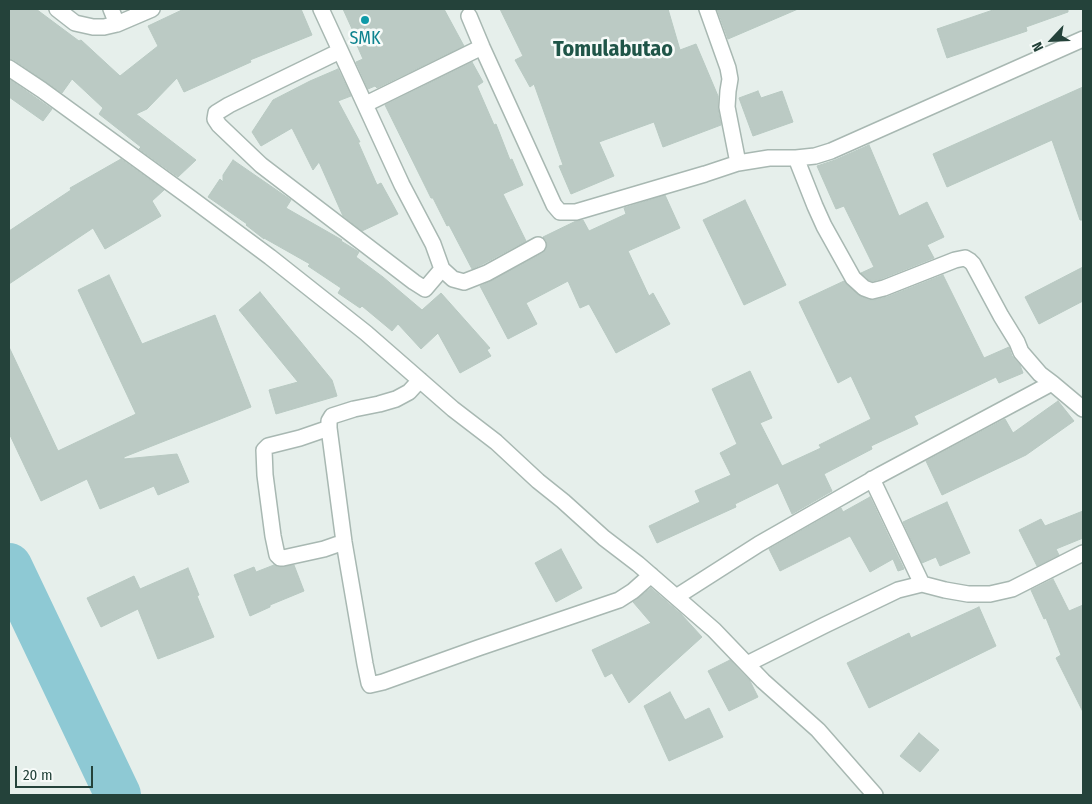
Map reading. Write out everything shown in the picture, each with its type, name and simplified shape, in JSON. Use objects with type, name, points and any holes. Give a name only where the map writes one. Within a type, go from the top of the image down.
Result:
[{"type":"street","points":[[57,9],[75,23],[98,27],[117,24],[152,9]]},
{"type":"street","points":[[111,9],[117,24]]},
{"type":"street","points":[[321,9],[402,184],[433,244],[442,269],[453,279],[464,282],[487,272],[538,244]]},
{"type":"street","points":[[707,9],[728,68],[730,79],[727,106],[738,163]]},
{"type":"street","points":[[469,16],[544,185],[554,205],[560,212],[576,212],[738,163],[769,158],[815,156],[831,151],[1083,40]]},
{"type":"street","points":[[366,104],[482,47]]},
{"type":"street","points":[[340,51],[216,112],[215,118],[218,125],[261,165],[414,282],[425,288],[442,269]]},
{"type":"street","points":[[9,68],[263,251],[366,333],[453,409],[496,442],[604,538],[651,574],[714,630],[763,681],[818,730],[875,795]]},
{"type":"street","points":[[796,158],[824,226],[853,278],[864,288],[872,291],[884,288],[955,260],[965,258],[973,264],[1021,352],[1040,374],[1083,409]]},
{"type":"street","points":[[420,380],[409,392],[396,399],[332,416],[329,421],[344,542],[370,685],[618,600],[634,591],[651,574]]},
{"type":"street","points":[[676,597],[759,544],[872,479],[1052,384]]},
{"type":"street","points":[[329,428],[268,446],[264,450],[265,475],[273,536],[277,555],[280,558],[344,542]]},
{"type":"street","points":[[872,479],[922,584]]},
{"type":"street","points":[[747,664],[898,590],[922,584],[968,594],[990,594],[1012,589],[1083,553]]},
{"type":"building","points":[[9,9],[36,9],[79,41],[81,40],[120,76],[158,46],[148,26],[184,9],[301,9],[312,35],[250,60],[251,62],[184,92],[177,78],[147,109],[136,114],[196,160],[178,177],[139,149],[141,147],[99,114],[103,108],[72,79],[62,93],[14,60],[9,59]]},
{"type":"building","points":[[343,9],[444,9],[464,46],[377,88],[375,86],[368,89],[356,62],[363,59],[356,43],[358,42]]},
{"type":"building","points":[[500,9],[668,9],[680,50],[696,44],[718,96],[721,125],[663,147],[654,122],[599,142],[614,176],[571,194],[559,166],[563,165],[534,84],[530,87],[515,60],[523,56]]},
{"type":"building","points":[[717,9],[798,9],[728,39]]},
{"type":"building","points":[[996,9],[1068,9],[1068,12],[1026,27],[1027,31],[947,58],[937,29]]},
{"type":"building","points":[[472,62],[483,82],[477,86],[523,185],[503,194],[526,241],[472,269],[449,225],[447,226],[433,198],[431,198],[385,105]]},
{"type":"building","points":[[338,69],[351,96],[338,101],[360,142],[358,142],[377,185],[381,183],[398,214],[362,231],[343,216],[319,162],[313,170],[292,128],[261,146],[252,132],[273,100]]},
{"type":"building","points":[[9,79],[52,109],[43,121],[9,97]]},
{"type":"building","points":[[1083,87],[1083,220],[1080,220],[1052,140],[947,187],[933,154]]},
{"type":"building","points":[[758,91],[761,98],[782,91],[793,122],[753,136],[739,98]]},
{"type":"building","points":[[869,145],[899,216],[927,202],[944,237],[927,245],[934,258],[873,281],[861,273],[874,267],[844,206],[836,209],[817,166]]},
{"type":"building","points":[[121,159],[164,190],[152,201],[161,216],[105,249],[93,228],[9,284],[9,231],[71,190],[70,188]]},
{"type":"building","points":[[233,160],[291,200],[286,208],[342,240],[359,252],[356,257],[422,310],[441,293],[490,348],[487,350],[491,356],[460,373],[438,333],[421,349],[398,324],[392,331],[362,306],[360,308],[338,293],[341,288],[308,266],[310,264],[264,239],[247,224],[208,197],[220,179],[223,182],[223,175]]},
{"type":"building","points":[[665,195],[680,228],[628,251],[649,296],[653,293],[670,324],[616,353],[589,304],[580,308],[568,281],[526,303],[537,324],[508,339],[480,286],[543,253],[547,245],[543,237],[576,221],[583,220],[589,231],[626,214],[624,208]]},
{"type":"building","points":[[745,200],[786,285],[744,305],[703,220]]},
{"type":"building","points":[[1083,267],[1083,301],[1039,324],[1025,297]]},
{"type":"building","points":[[109,275],[142,344],[215,315],[251,407],[124,457],[124,459],[177,454],[189,482],[158,495],[154,486],[100,509],[87,479],[41,501],[9,433],[9,347],[58,451],[136,414],[78,290]]},
{"type":"building","points":[[943,275],[984,358],[1009,347],[1012,356],[1020,365],[1023,373],[999,383],[996,377],[914,416],[918,424],[871,446],[872,449],[824,474],[832,491],[792,514],[778,483],[735,504],[736,507],[657,543],[649,526],[700,502],[695,491],[731,475],[720,453],[737,444],[712,389],[750,371],[772,418],[760,423],[782,466],[821,448],[819,445],[871,419],[851,376],[838,383],[799,302],[844,281],[858,295],[874,300],[887,297]]},
{"type":"building","points":[[260,292],[332,380],[337,396],[276,414],[269,390],[298,382],[239,310]]},
{"type":"building","points":[[1058,401],[1074,421],[1026,455],[942,495],[926,461],[1005,419],[1013,433]]},
{"type":"building","points":[[870,497],[904,569],[898,571],[893,559],[870,572],[850,536],[780,571],[769,549],[841,508],[843,512]]},
{"type":"building","points":[[947,502],[970,553],[940,566],[936,557],[922,563],[903,522]]},
{"type":"building","points":[[1083,511],[1083,538],[1056,549],[1059,555],[1037,566],[1019,530],[1041,519],[1045,526]]},
{"type":"building","points":[[561,549],[582,588],[556,602],[535,563]]},
{"type":"building","points":[[274,565],[280,567],[294,565],[304,591],[270,605],[270,607],[250,616],[234,575],[254,567],[256,572]]},
{"type":"building","points":[[188,568],[214,637],[158,659],[138,609],[101,627],[87,598],[134,576],[140,589]]},
{"type":"building","points":[[1053,579],[1069,611],[1083,605],[1083,712],[1056,658],[1061,655],[1046,618],[1044,619],[1031,590]]},
{"type":"building","points":[[651,588],[681,614],[702,637],[629,703],[612,673],[605,677],[592,650],[651,623],[633,602]]},
{"type":"building","points":[[979,607],[996,646],[869,708],[847,663],[909,633],[911,638]]},
{"type":"building","points":[[730,660],[750,681],[758,697],[729,711],[708,671]]},
{"type":"building","points":[[670,692],[685,720],[709,708],[723,737],[669,761],[644,706]]},
{"type":"building","points":[[919,733],[939,750],[920,772],[900,756]]},
{"type":"waterway","points":[[9,566],[118,795]]},
{"type":"place","name":"SMK","points":[[365,20]]},
{"type":"district","name":"Tomulabutao","points":[[613,50]]}]
